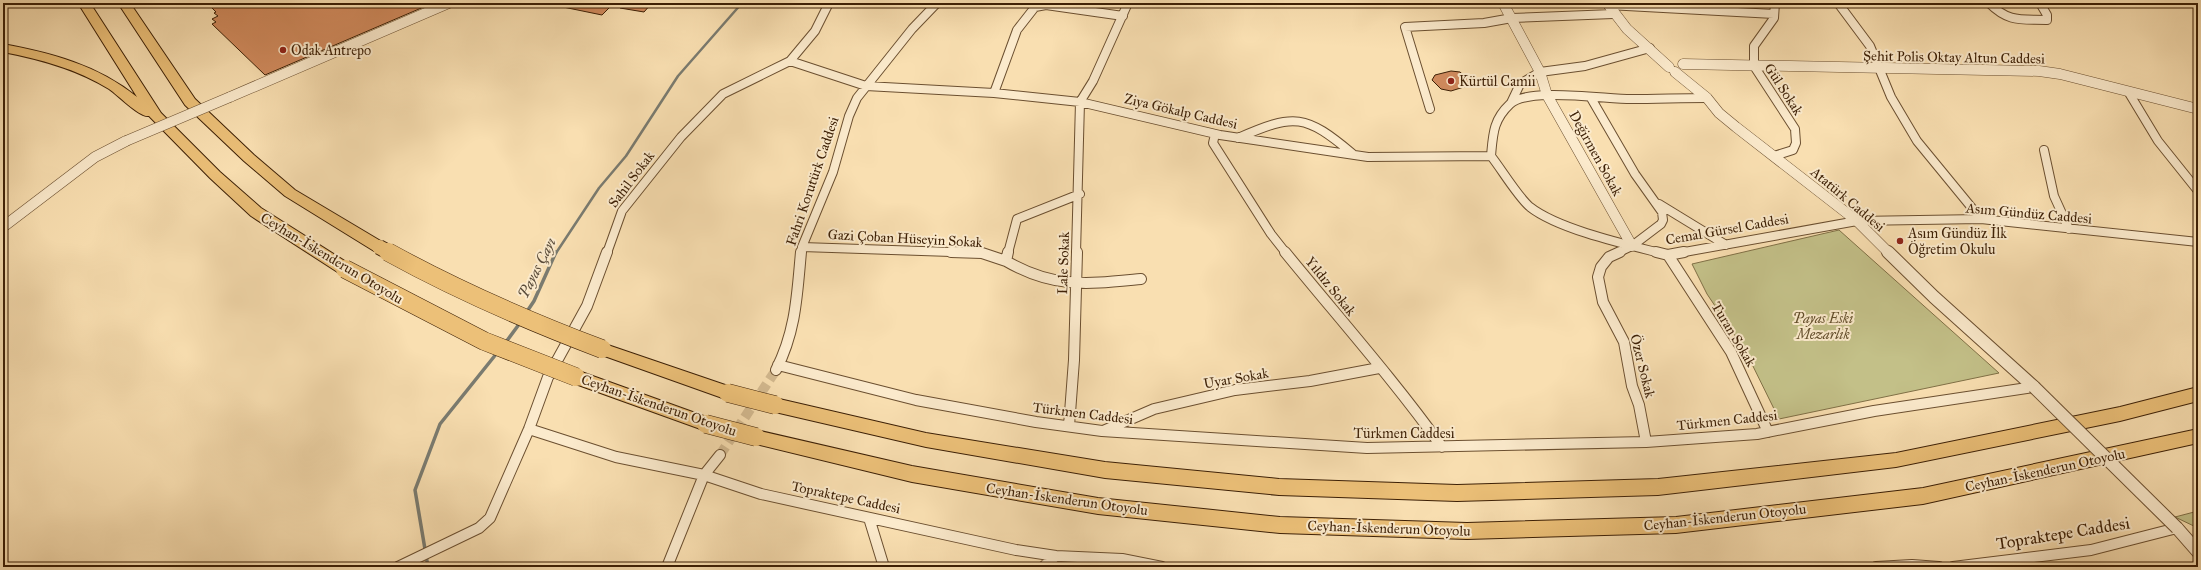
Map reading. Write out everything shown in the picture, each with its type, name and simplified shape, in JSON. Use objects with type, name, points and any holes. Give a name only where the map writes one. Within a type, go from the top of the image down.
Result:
[{"type":"highway","name":"Ceyhan-İskenderun Otoyolu","points":[[84,3],[156,116],[214,175],[256,212],[345,269],[390,294],[484,341],[576,377],[706,424],[912,474],[1098,506],[1280,525],[1466,531],[1676,525],[1923,496],[2154,447],[2198,436]]},
{"type":"highway","points":[[124,3],[190,102],[290,193],[379,247],[422,271],[514,315],[602,349],[728,393],[926,440],[1105,470],[1279,487],[1457,493],[1658,487],[1896,460],[2120,414],[2198,394]]},
{"type":"highway","points":[[3,48],[64,61],[91,72],[114,85],[133,100],[214,175]]},
{"type":"street","points":[[3,227],[95,158],[126,141],[449,3]]},
{"type":"street","name":"Sahil Sokak","points":[[398,567],[479,528],[490,518],[529,429],[548,377],[587,306],[622,211],[681,138],[723,94],[790,61],[815,31],[829,3]]},
{"type":"street","name":"Fahri Korutürk Caddesi","points":[[777,368],[787,349],[794,322],[802,247],[833,172],[849,116],[866,86],[912,29],[937,3]]},
{"type":"street","points":[[1080,102],[1093,81],[1128,3]]},
{"type":"street","name":"Değirmen Sokak","points":[[1503,3],[1540,72],[1547,95],[1632,246]]},
{"type":"street","name":"Gül Sokak","points":[[1774,156],[1793,150],[1796,143],[1795,129],[1754,66],[1754,46],[1774,18],[1775,3]]},
{"type":"street","points":[[1838,3],[1870,46],[1892,97],[1917,140],[1980,219]]},
{"type":"street","points":[[1989,3],[2000,14],[2011,18],[2047,20],[2047,16],[2040,3]]},
{"type":"street","points":[[1608,4],[1774,14]]},
{"type":"street","points":[[1608,4],[1613,14],[1629,32],[1680,68]]},
{"type":"street","points":[[994,93],[1017,30],[1035,7],[1046,5],[1123,16]]},
{"type":"street","points":[[1430,109],[1405,26],[1484,23],[1512,18],[1613,14]]},
{"type":"street","points":[[1491,156],[1494,124],[1511,103],[1520,84],[1540,72],[1585,66],[1650,48]]},
{"type":"street","name":"Ziya Gökalp Caddesi","points":[[790,61],[866,86],[994,93],[1080,102],[1215,134],[1353,154],[1403,158],[1491,156]]},
{"type":"street","name":"Şehit Polis Oktay Altun Caddesi","points":[[1680,68],[1754,66],[2039,71],[2060,74],[2130,93],[2198,109]]},
{"type":"street","name":"Atatürk Caddesi","points":[[1680,68],[1736,127],[1857,221],[1934,297],[2034,387],[2192,543],[2198,552]]},
{"type":"street","points":[[2130,93],[2158,142],[2198,191]]},
{"type":"street","points":[[1511,103],[1525,97],[1547,95],[1591,98],[1707,98]]},
{"type":"street","points":[[1591,98],[1635,174],[1657,202],[1726,245]]},
{"type":"street","name":"Lale Sokak","points":[[1069,426],[1074,360],[1080,194],[1080,102]]},
{"type":"street","points":[[1238,138],[1264,127],[1292,119],[1302,119],[1318,127],[1353,154]]},
{"type":"street","name":"Yıldız Sokak","points":[[1215,134],[1213,143],[1271,234],[1379,368],[1406,397],[1442,447]]},
{"type":"street","points":[[2044,150],[2052,180],[2054,196],[2069,229]]},
{"type":"street","name":"Cemal Gürsel Caddesi","points":[[1491,156],[1529,206],[1546,218],[1632,246],[1668,255],[1857,221]]},
{"type":"street","points":[[1006,261],[1016,219],[1080,194]]},
{"type":"street","name":"Özer Sokak","points":[[1646,442],[1639,405],[1632,386],[1624,342],[1603,302],[1598,277],[1601,267],[1609,257],[1632,246],[1663,220],[1662,212],[1657,202]]},
{"type":"street","name":"Asım Gündüz Caddesi","points":[[1857,221],[1980,219],[2198,242]]},
{"type":"street","name":"Gazi Çoban Hüseyin Sokak","points":[[802,247],[982,253],[1006,261],[1024,273],[1076,284],[1141,279]]},
{"type":"street","name":"Turan Sokak","points":[[1668,255],[1731,350],[1741,369],[1760,418],[1768,432]]},
{"type":"street","name":"Türkmen Caddesi","points":[[777,368],[916,400],[1036,422],[1102,431],[1227,441],[1367,448],[1646,442],[1768,432],[1874,411],[2034,387]]},
{"type":"street","name":"Uyar Sokak","points":[[1102,431],[1154,409],[1235,390],[1310,381],[1379,368]]},
{"type":"street","name":"Topraktepe Caddesi","points":[[529,429],[616,457],[704,476],[761,494],[869,518],[1016,550],[1056,556],[1122,559],[1162,567]]},
{"type":"street","points":[[667,567],[704,476],[720,454]]},
{"type":"street","points":[[869,518],[884,567]]},
{"type":"street","name":"Topraktepe Caddesi","points":[[1953,567],[2091,550],[2177,528]]},
{"type":"street","points":[[1043,567],[1056,556]]},
{"type":"street","points":[[1876,567],[1912,565],[1939,567]]},
{"type":"green space","name":"Payas Eski Mezarlık","points":[[1839,230],[1999,373],[1779,419],[1746,352],[1707,294],[1692,264]]},
{"type":"green space","points":[[2198,511],[2198,528],[2175,517]]},
{"type":"building","name":"Odak Antrepo","points":[[207,3],[433,3],[265,75],[212,24],[216,22],[212,19],[218,16]]},
{"type":"building","points":[[564,3],[614,3],[602,15],[563,7]]},
{"type":"building","points":[[620,3],[652,3],[644,12],[620,8]]},
{"type":"building","name":"Kürtül Camii","points":[[1451,71],[1460,72],[1470,81],[1467,86],[1451,91],[1441,89],[1432,80],[1435,75]]},
{"type":"waterway","name":"Payas Çayı","points":[[556,253],[599,188],[626,156],[678,76],[742,3]]},
{"type":"waterway","name":"Payas Çayı","points":[[526,313],[534,301],[556,252]]},
{"type":"waterway","name":"Payas Çayı","points":[[506,342],[520,323]]},
{"type":"waterway","name":"Payas Çayı","points":[[428,567],[415,490],[440,424],[497,353]]},
{"type":"tunnel","points":[[720,455],[776,370]]},
{"type":"place","name":"Odak Antrepo","points":[[283,50]]},
{"type":"place","name":"Kürtül Camii","points":[[1451,81]]},
{"type":"place","name":"Asım Gündüz İlk Öğretim Okulu","points":[[1900,241]]}]
